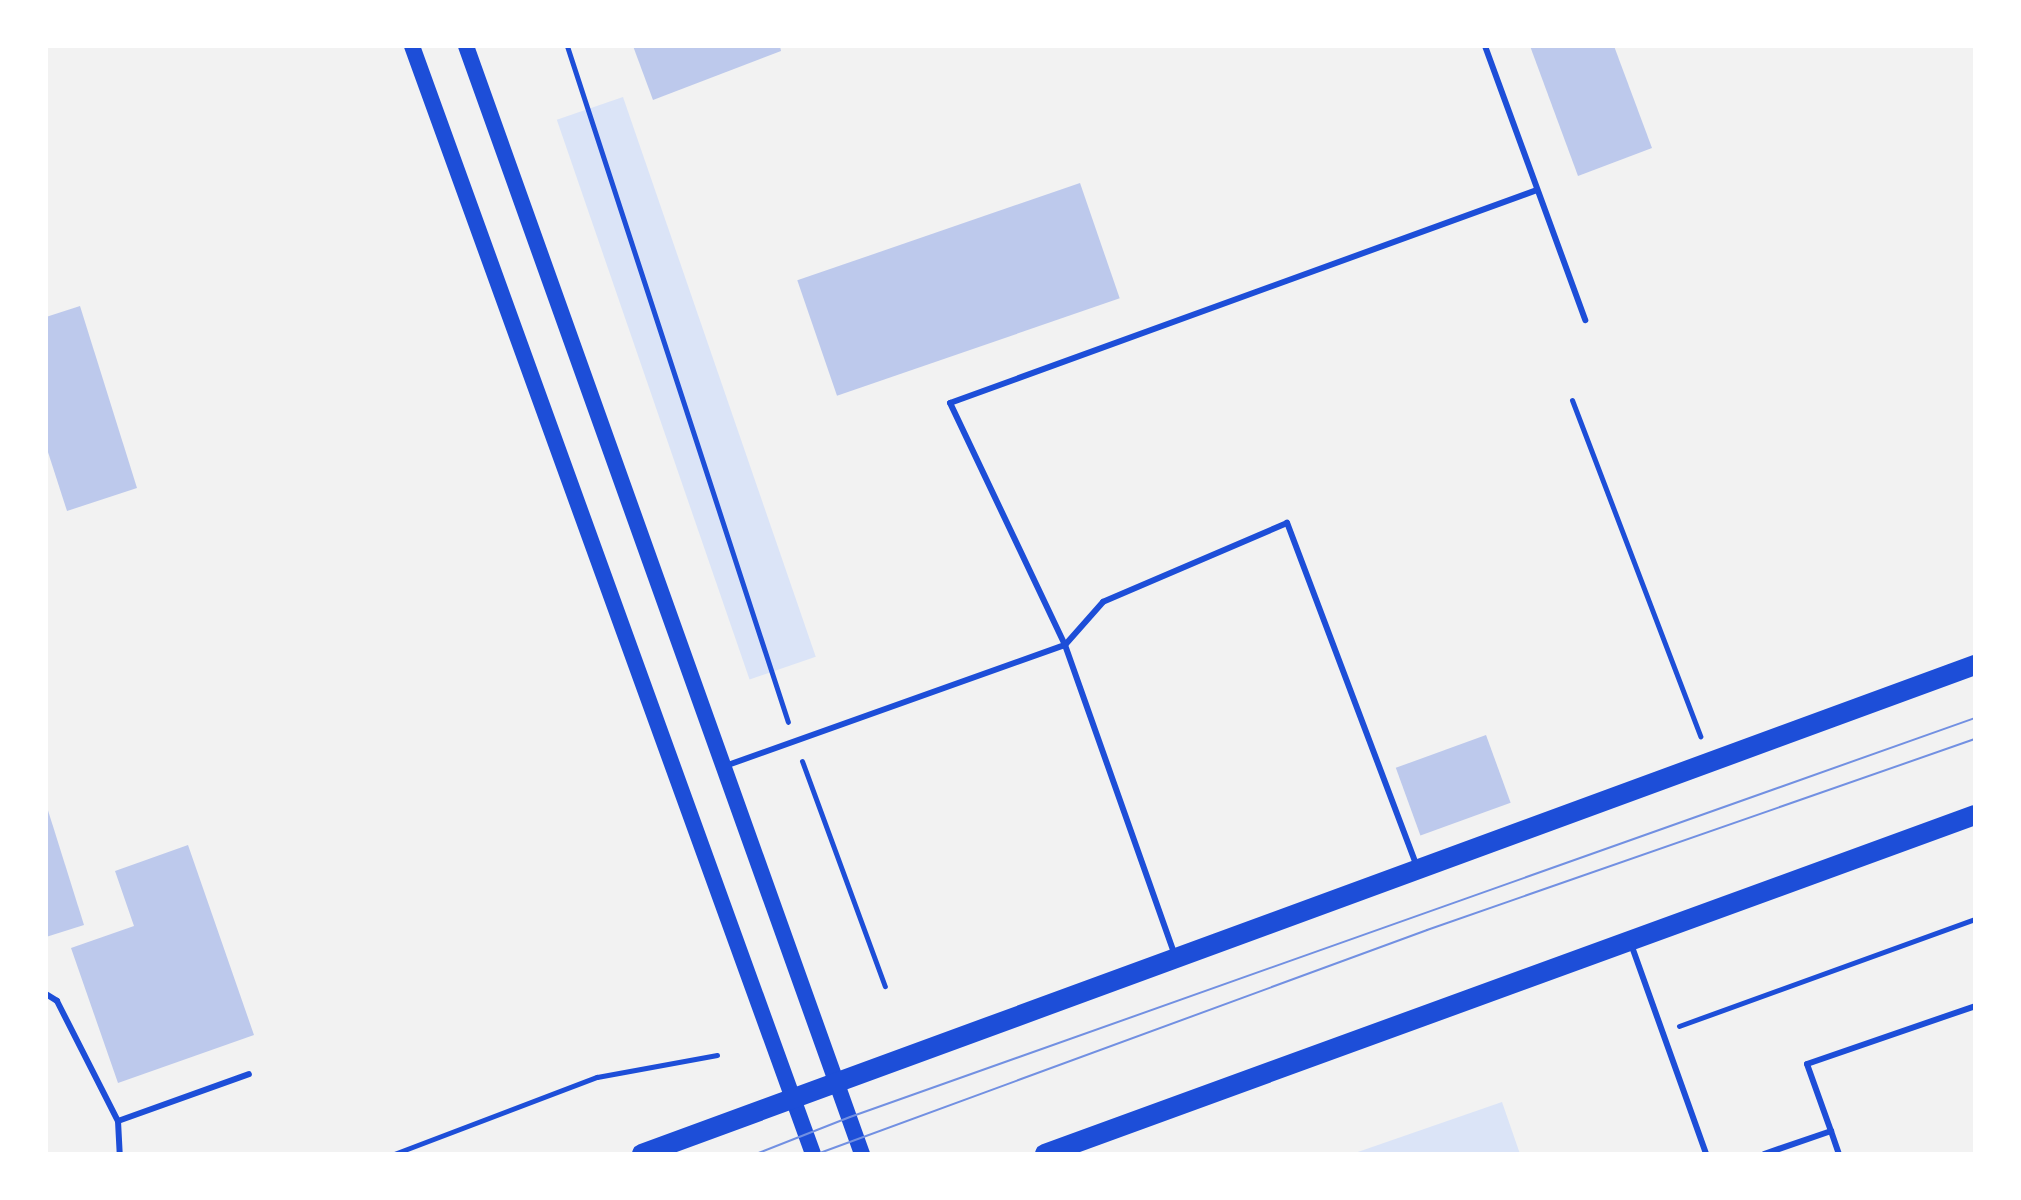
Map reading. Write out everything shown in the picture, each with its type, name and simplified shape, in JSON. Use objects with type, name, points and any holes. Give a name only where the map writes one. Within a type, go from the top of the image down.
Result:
[{"type":"main road","points":[[412,46],[813,1154]]},
{"type":"main road","points":[[466,46],[862,1154]]},
{"type":"main road","points":[[642,1154],[1975,665]]},
{"type":"main road","points":[[1045,1154],[1975,815]]},
{"type":"lane","points":[[1485,46],[1585,320]]},
{"type":"lane","points":[[1176,957],[1065,645],[950,403],[1537,190]]},
{"type":"lane","points":[[723,767],[1065,645],[1103,602],[1287,523],[1417,868]]},
{"type":"lane","points":[[1630,941],[1706,1154]]},
{"type":"lane","points":[[46,994],[57,1001],[118,1121],[120,1154]]},
{"type":"lane","points":[[1839,1154],[1807,1064],[1975,1006]]},
{"type":"lane","points":[[118,1121],[249,1074]]},
{"type":"lane","points":[[1764,1154],[1831,1131]]},
{"type":"path","points":[[567,46],[795,741],[885,986]]},
{"type":"path","points":[[1572,400],[1709,761]]},
{"type":"path","points":[[1663,1032],[1975,919]]},
{"type":"path","points":[[394,1154],[597,1077],[717,1055]]},
{"type":"shaded area","points":[[623,97],[816,657],[750,680],[557,120]]},
{"type":"shaded area","points":[[1502,1102],[1520,1154],[1352,1154]]},
{"type":"building","points":[[633,46],[780,46],[781,51],[653,100]]},
{"type":"building","points":[[1530,46],[1614,46],[1652,148],[1578,176]]},
{"type":"building","points":[[1080,183],[1120,298],[837,396],[797,280]]},
{"type":"building","points":[[80,306],[137,488],[67,511],[46,446],[46,317]]},
{"type":"building","points":[[1486,735],[1511,803],[1420,835],[1396,768]]},
{"type":"building","points":[[46,804],[84,925],[46,937]]},
{"type":"building","points":[[188,845],[254,1035],[118,1083],[71,948],[134,926],[115,871]]},
{"type":"tram line","points":[[756,1154],[850,1117],[1975,718]]},
{"type":"tram line","points":[[817,1154],[1427,930],[1975,739]]}]
